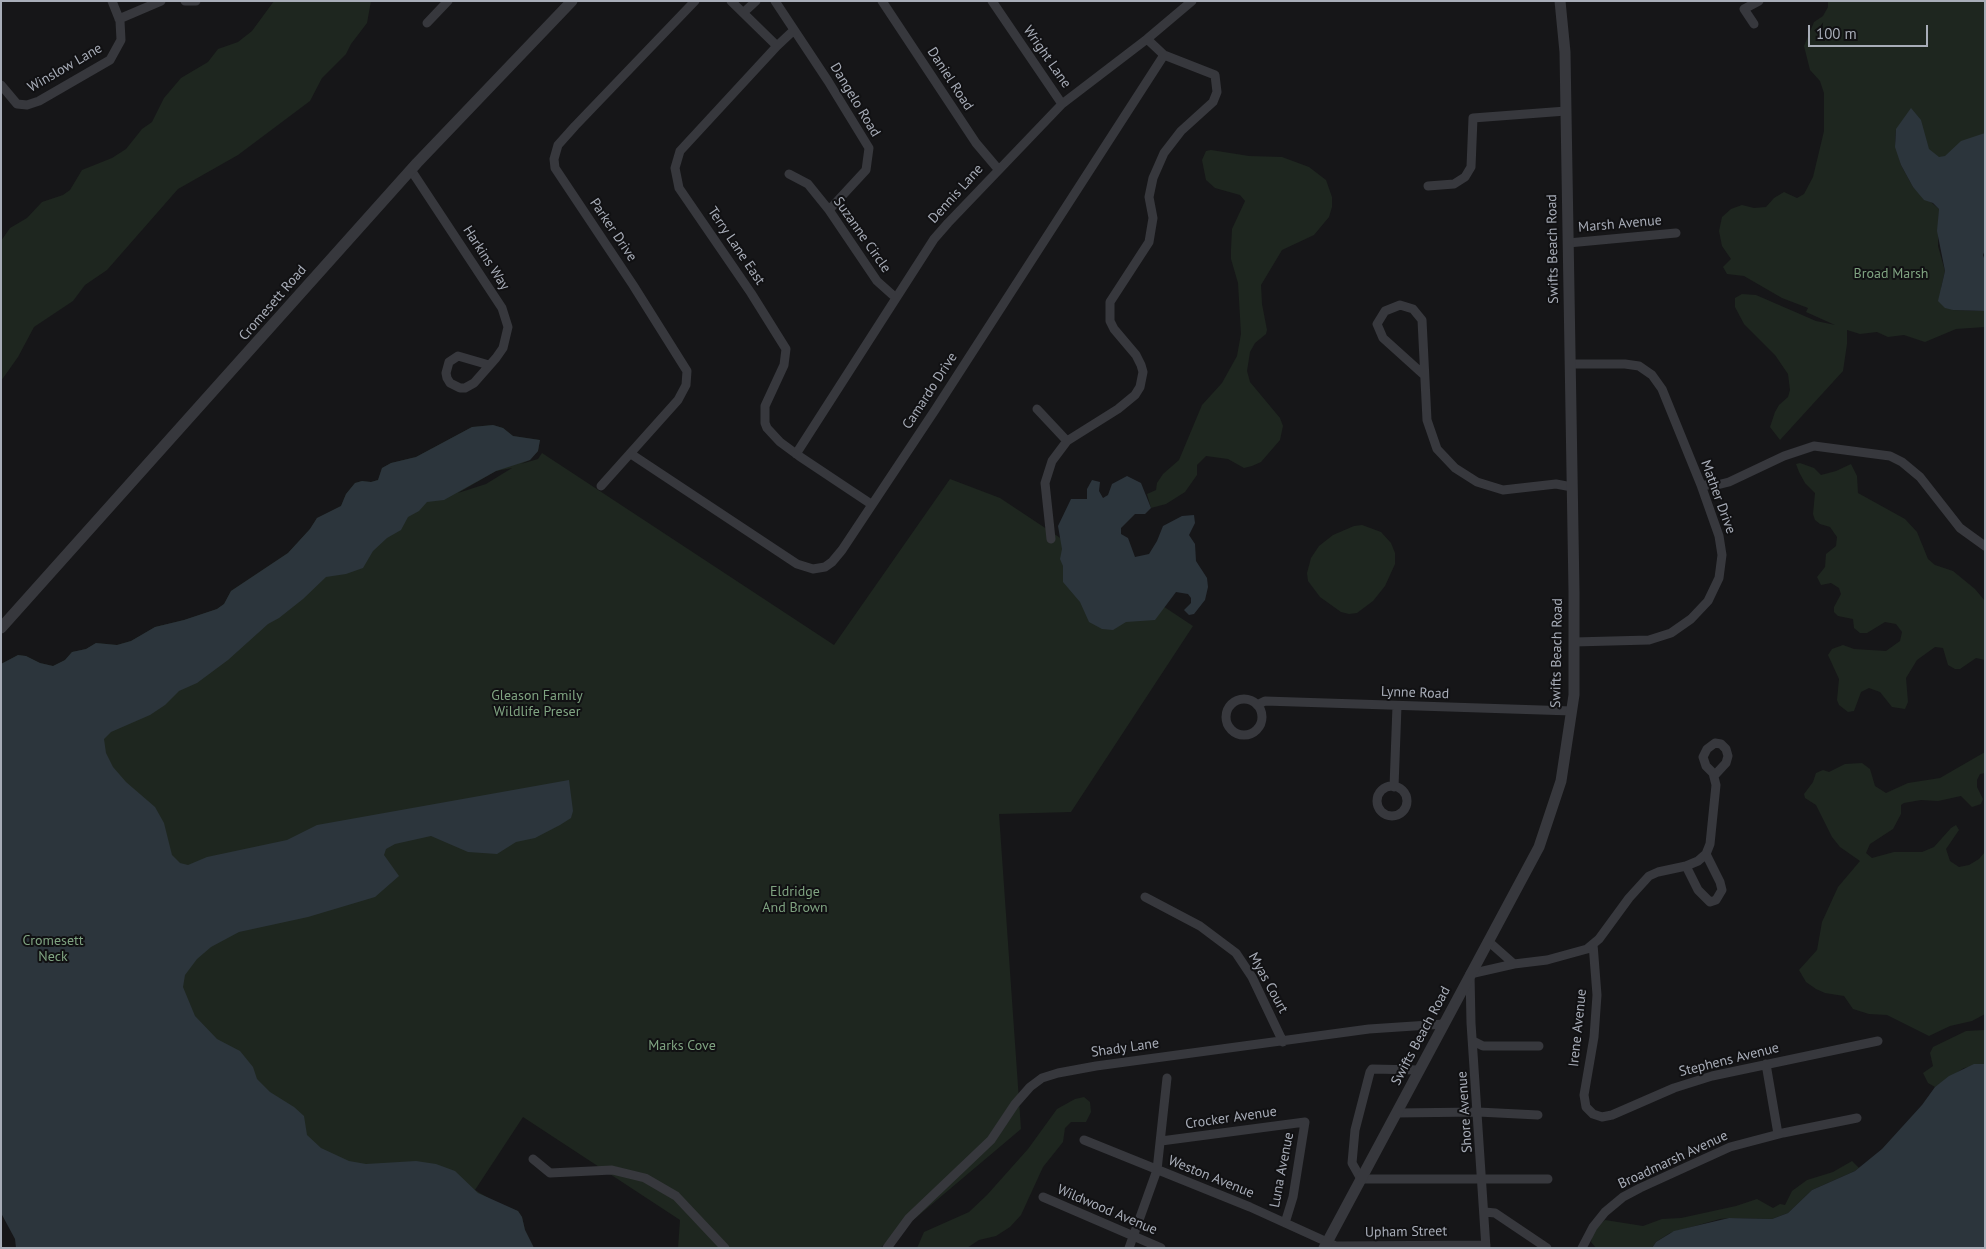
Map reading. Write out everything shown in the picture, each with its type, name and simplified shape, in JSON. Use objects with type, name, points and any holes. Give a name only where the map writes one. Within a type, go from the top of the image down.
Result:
[{"type":"street","name":"Winslow Lane","points":[[1,85],[8,96],[17,104],[27,104],[39,101],[110,60],[116,53],[121,40],[119,19],[112,1]]},
{"type":"street","points":[[119,19],[161,1]]},
{"type":"street","points":[[185,1],[196,1]]},
{"type":"street","points":[[427,23],[448,1]]},
{"type":"street","name":"Cromesett Road","points":[[1,628],[411,170],[572,1]]},
{"type":"street","name":"Parker Drive","points":[[601,486],[678,400],[686,385],[687,371],[633,285],[555,168],[554,159],[558,145],[695,1]]},
{"type":"street","points":[[731,1],[777,46],[794,30]]},
{"type":"street","points":[[743,13],[756,1]]},
{"type":"street","name":"Dangelo Road","points":[[775,1],[828,81],[869,148],[866,170],[828,210]]},
{"type":"street","name":"Daniel Road","points":[[882,1],[976,143],[998,169]]},
{"type":"street","name":"Wright Lane","points":[[992,1],[1062,104]]},
{"type":"street","name":"Dennis Lane","points":[[796,454],[934,239],[998,169],[1062,104],[1147,39],[1192,1]]},
{"type":"street","name":"Swifts Beach Road","points":[[1326,1244],[1538,847],[1562,781],[1572,711],[1574,642],[1565,52],[1560,1]]},
{"type":"street","points":[[1754,24],[1744,9],[1759,1]]},
{"type":"street","points":[[1051,539],[1045,496],[1046,476],[1052,461],[1067,441],[1118,409],[1136,394],[1140,387],[1143,372],[1141,364],[1110,321],[1110,302],[1149,242],[1153,218],[1149,197],[1153,178],[1164,153],[1181,131],[1213,102],[1217,92],[1215,75],[1164,55],[1147,39]]},
{"type":"street","name":"Terry Lane East","points":[[777,46],[680,151],[675,168],[678,188],[751,293],[786,349],[784,365],[765,406],[765,423],[771,433],[796,454],[870,504]]},
{"type":"street","name":"Camardo Drive","points":[[631,454],[806,568],[819,568],[832,562],[842,550],[870,504],[935,410],[1164,55]]},
{"type":"street","points":[[1428,186],[1454,184],[1466,177],[1471,166],[1473,118],[1566,112]]},
{"type":"street","name":"Harkins Way","points":[[411,170],[506,317],[508,327],[506,342],[489,365],[474,383],[466,388],[454,386],[450,383],[446,373],[449,362],[458,356],[489,365]]},
{"type":"street","name":"Suzanne Circle","points":[[789,174],[808,184],[877,281],[896,298]]},
{"type":"street","name":"Marsh Avenue","points":[[1568,243],[1676,233]]},
{"type":"street","points":[[1424,375],[1383,338],[1377,324],[1385,311],[1400,304],[1413,309],[1422,320],[1427,420],[1438,450],[1455,468],[1477,482],[1503,490],[1556,484],[1572,487]]},
{"type":"street","name":"Mather Drive","points":[[1570,364],[1625,364],[1639,366],[1652,375],[1662,389],[1701,485],[1719,536],[1722,555],[1719,578],[1708,601],[1691,619],[1672,633],[1649,640],[1574,642]]},
{"type":"street","points":[[1037,409],[1067,441]]},
{"type":"street","points":[[1701,485],[1717,485],[1729,482],[1784,456],[1814,446],[1890,456],[1902,462],[1920,477],[1960,528],[1985,546]]},
{"type":"street","name":"Lynne Road","points":[[1245,699],[1257,705],[1262,718],[1256,730],[1243,735],[1231,729],[1226,716],[1232,704],[1245,699]]},
{"type":"street","name":"Lynne Road","points":[[1257,705],[1266,701],[1572,711]]},
{"type":"street","points":[[1394,787],[1397,706]]},
{"type":"street","points":[[1470,974],[1514,964],[1547,960],[1587,949],[1649,876],[1698,861],[1706,854],[1710,844],[1716,786],[1714,776]]},
{"type":"street","points":[[1686,866],[1698,890],[1710,902],[1716,900],[1722,890],[1706,854]]},
{"type":"street","name":"Myas Court","points":[[1145,898],[1200,926],[1236,953],[1252,977],[1283,1042]]},
{"type":"street","points":[[1488,941],[1514,964]]},
{"type":"street","name":"Irene Avenue","points":[[1591,1112],[1586,1107],[1584,1095],[1594,1037],[1597,995],[1593,944]]},
{"type":"street","name":"Shore Avenue","points":[[1470,974],[1486,1246]]},
{"type":"street","name":"Shady Lane","points":[[887,1248],[909,1218],[991,1140],[1015,1104],[1030,1087],[1042,1078],[1058,1072],[1096,1066],[1369,1029],[1444,1024]]},
{"type":"street","points":[[1473,1041],[1483,1046],[1538,1046]]},
{"type":"street","name":"Stephens Avenue","points":[[1591,1112],[1602,1117],[1612,1115],[1696,1081],[1766,1064],[1878,1041]]},
{"type":"street","points":[[1766,1064],[1778,1134]]},
{"type":"street","points":[[1419,1070],[1372,1069],[1363,1097],[1352,1162],[1361,1179],[1548,1179]]},
{"type":"street","points":[[1129,1248],[1157,1170],[1167,1078]]},
{"type":"street","points":[[1396,1113],[1478,1112],[1538,1115]]},
{"type":"street","name":"Broadmarsh Avenue","points":[[1582,1248],[1593,1227],[1605,1212],[1631,1192],[1721,1150],[1778,1134],[1857,1118]]},
{"type":"street","name":"Crocker Avenue","points":[[1161,1142],[1306,1122]]},
{"type":"street","name":"Luna Avenue","points":[[1286,1223],[1293,1197],[1306,1122]]},
{"type":"street","name":"Weston Avenue","points":[[1084,1140],[1286,1223],[1326,1244]]},
{"type":"street","points":[[533,1159],[550,1173],[612,1170],[645,1178],[676,1196],[725,1248]]},
{"type":"street","name":"Wildwood Avenue","points":[[1043,1197],[1160,1248]]},
{"type":"street","points":[[1485,1212],[1495,1213],[1547,1248]]},
{"type":"street","name":"Upham Street","points":[[1326,1244],[1344,1248],[1486,1246]]},
{"type":"green space","points":[[274,1],[371,1],[367,23],[346,54],[322,78],[310,101],[238,155],[178,189],[107,270],[85,285],[73,301],[34,327],[18,357],[1,381],[1,241],[10,228],[27,218],[42,202],[63,195],[70,190],[82,170],[112,158],[126,149],[142,129],[152,122],[164,98],[181,78],[208,62],[218,49],[238,42],[252,31]]},
{"type":"green space","name":"Broad Marsh","points":[[1828,1],[1985,1],[1985,133],[1940,160],[1896,129],[1895,141],[1901,165],[1913,187],[1939,209],[1938,246],[1945,271],[1941,288],[1953,310],[1985,311],[1985,327],[1956,329],[1925,342],[1904,335],[1888,337],[1877,332],[1860,334],[1847,330],[1843,371],[1780,440],[1770,427],[1779,405],[1788,397],[1790,390],[1788,374],[1775,355],[1744,324],[1735,307],[1735,298],[1742,294],[1756,295],[1816,321],[1835,325],[1806,312],[1808,308],[1782,298],[1744,276],[1727,274],[1723,267],[1731,259],[1722,246],[1719,231],[1722,217],[1731,209],[1742,205],[1754,208],[1766,207],[1774,198],[1784,192],[1797,198],[1804,194],[1813,177],[1824,131],[1824,93],[1820,81],[1810,70],[1804,46],[1814,22],[1823,16],[1828,7]]},
{"type":"green space","points":[[1211,150],[1249,156],[1282,157],[1309,167],[1326,180],[1332,197],[1332,207],[1329,217],[1314,235],[1282,250],[1261,285],[1262,304],[1267,330],[1266,334],[1255,343],[1250,352],[1247,371],[1250,382],[1280,418],[1283,426],[1280,440],[1261,462],[1244,468],[1228,459],[1206,456],[1197,465],[1197,475],[1185,492],[1166,504],[1151,508],[1147,494],[1156,490],[1157,483],[1163,474],[1179,460],[1202,405],[1222,383],[1237,356],[1241,334],[1238,283],[1231,259],[1231,249],[1232,229],[1245,201],[1240,195],[1215,188],[1206,180],[1202,160],[1206,151]]},
{"type":"green space","points":[[493,425],[503,428],[513,436],[540,440],[538,451],[530,460],[521,464],[538,459],[542,453],[834,645],[950,479],[1000,498],[1193,626],[1071,812],[999,814],[1021,1129],[880,1248],[678,1248],[680,1220],[523,1117],[475,1190],[495,1202],[518,1211],[534,1248],[186,1248],[1,960],[1,664],[18,655],[53,666],[65,660],[72,652],[86,649],[96,643],[117,645],[131,641],[155,627],[217,609],[224,604],[231,591],[288,553],[310,529],[317,518],[341,506],[346,494],[355,483],[378,480],[382,468],[391,463],[416,457],[472,427]],"holes":[[[512,468],[486,484],[458,493],[496,471]]]},
{"type":"green space","points":[[1800,463],[1814,468],[1821,475],[1851,464],[1857,476],[1858,493],[1905,519],[1917,532],[1928,559],[1935,565],[1953,571],[1975,589],[1985,601],[1985,660],[1976,658],[1960,669],[1955,669],[1948,665],[1943,648],[1935,647],[1917,660],[1906,678],[1908,702],[1905,709],[1892,707],[1880,692],[1869,688],[1861,692],[1854,711],[1848,712],[1839,705],[1837,700],[1839,679],[1828,655],[1832,649],[1843,645],[1854,649],[1886,651],[1900,641],[1902,632],[1896,624],[1885,622],[1867,633],[1860,633],[1854,628],[1853,619],[1838,616],[1834,612],[1834,607],[1841,594],[1839,588],[1831,583],[1821,585],[1817,577],[1825,567],[1826,554],[1836,546],[1837,537],[1830,527],[1820,524],[1815,520],[1813,514],[1815,493],[1805,483],[1799,472],[1796,464]]},
{"type":"green space","points":[[1362,525],[1381,532],[1391,543],[1395,553],[1395,564],[1385,586],[1373,601],[1357,613],[1349,614],[1341,612],[1320,597],[1308,581],[1307,573],[1311,558],[1319,546],[1333,535],[1354,526]]},
{"type":"green space","points":[[1985,752],[1985,773],[1980,774],[1977,780],[1977,787],[1983,799],[1981,804],[1972,807],[1961,796],[1938,801],[1921,800],[1904,803],[1901,805],[1901,814],[1893,829],[1870,844],[1866,853],[1872,858],[1894,852],[1922,852],[1934,847],[1956,825],[1959,830],[1946,849],[1950,861],[1959,867],[1969,865],[1979,859],[1985,852],[1985,1014],[1972,1021],[1950,1026],[1929,1036],[1887,1015],[1869,1014],[1853,1009],[1844,996],[1825,993],[1806,982],[1799,970],[1817,950],[1822,922],[1838,887],[1860,861],[1840,847],[1832,837],[1816,805],[1805,798],[1804,794],[1813,782],[1816,773],[1823,770],[1829,772],[1845,764],[1862,763],[1870,769],[1875,786],[1886,793],[1908,783],[1940,778]]},
{"type":"green space","points":[[1985,1030],[1985,1064],[1964,1068],[1935,1087],[1928,1083],[1923,1073],[1933,1066],[1930,1053],[1933,1047],[1966,1031]]},
{"type":"green space","points":[[1084,1097],[1090,1102],[1091,1112],[1086,1122],[1071,1122],[1065,1128],[1063,1142],[1043,1167],[1021,1215],[1010,1227],[996,1236],[979,1240],[967,1248],[917,1248],[924,1232],[969,1212],[987,1195],[1028,1149],[1057,1109],[1075,1099]]},
{"type":"green space","points":[[1852,1161],[1859,1168],[1812,1190],[1788,1213],[1772,1219],[1720,1219],[1670,1233],[1656,1242],[1652,1248],[1596,1248],[1591,1242],[1593,1230],[1605,1220],[1643,1226],[1662,1219],[1681,1218],[1736,1206],[1757,1199],[1773,1208],[1780,1204],[1785,1205],[1792,1191],[1807,1180],[1833,1172]]},
{"type":"shaded area","points":[[1911,108],[1921,120],[1929,149],[1939,157],[1945,156],[1961,141],[1985,133],[1985,250],[1983,255],[1985,261],[1985,311],[1953,310],[1945,308],[1938,301],[1945,271],[1937,231],[1939,209],[1933,203],[1924,200],[1913,187],[1901,165],[1895,147],[1896,129]]},
{"type":"shaded area","points":[[493,425],[503,428],[513,436],[540,440],[538,451],[530,460],[496,471],[444,500],[427,502],[419,511],[408,517],[401,530],[387,538],[373,551],[363,568],[346,574],[326,577],[303,599],[279,618],[268,624],[228,660],[197,683],[179,691],[165,705],[150,715],[111,732],[104,739],[106,753],[113,767],[126,782],[155,807],[164,823],[172,855],[180,863],[188,865],[207,857],[287,840],[317,825],[569,780],[573,811],[571,818],[560,825],[535,838],[516,842],[497,854],[468,852],[431,836],[395,844],[386,849],[384,855],[399,876],[375,897],[308,917],[239,932],[211,947],[197,959],[185,975],[183,987],[195,1016],[217,1039],[240,1051],[253,1067],[257,1079],[270,1092],[294,1107],[304,1116],[307,1135],[321,1148],[349,1161],[366,1164],[416,1161],[436,1164],[455,1171],[478,1193],[518,1211],[534,1248],[16,1248],[15,1239],[1,1213],[1,664],[18,655],[53,666],[65,660],[72,652],[86,649],[96,643],[117,645],[131,641],[155,627],[217,609],[224,604],[231,591],[288,553],[310,529],[317,518],[341,506],[346,494],[355,483],[378,480],[382,468],[391,463],[416,457],[472,427]]},
{"type":"shaded area","points":[[1127,476],[1141,483],[1151,508],[1145,514],[1135,514],[1121,528],[1121,534],[1128,538],[1135,557],[1149,554],[1163,526],[1182,516],[1194,515],[1195,523],[1189,535],[1195,544],[1196,561],[1207,578],[1208,587],[1205,600],[1194,614],[1189,615],[1184,610],[1191,603],[1191,598],[1188,594],[1176,592],[1155,620],[1126,622],[1113,630],[1102,629],[1089,622],[1080,602],[1063,582],[1063,566],[1060,559],[1062,549],[1058,526],[1071,499],[1087,499],[1087,489],[1092,480],[1100,482],[1099,491],[1103,498],[1108,495],[1112,484]]},
{"type":"shaded area","points":[[1974,1064],[1985,1064],[1985,1248],[1652,1248],[1656,1242],[1674,1231],[1729,1218],[1772,1219],[1788,1213],[1812,1190],[1855,1171],[1882,1149],[1922,1105],[1935,1087],[1949,1076]]},
{"type":"park label","name":"Gleason Family Wildlife Preser","points":[[537,704]]},
{"type":"park label","name":"Eldridge And Brown","points":[[795,900]]},
{"type":"park label","name":"Cromesett Neck","points":[[53,950]]},
{"type":"park label","name":"Marks Cove","points":[[682,1046]]}]
